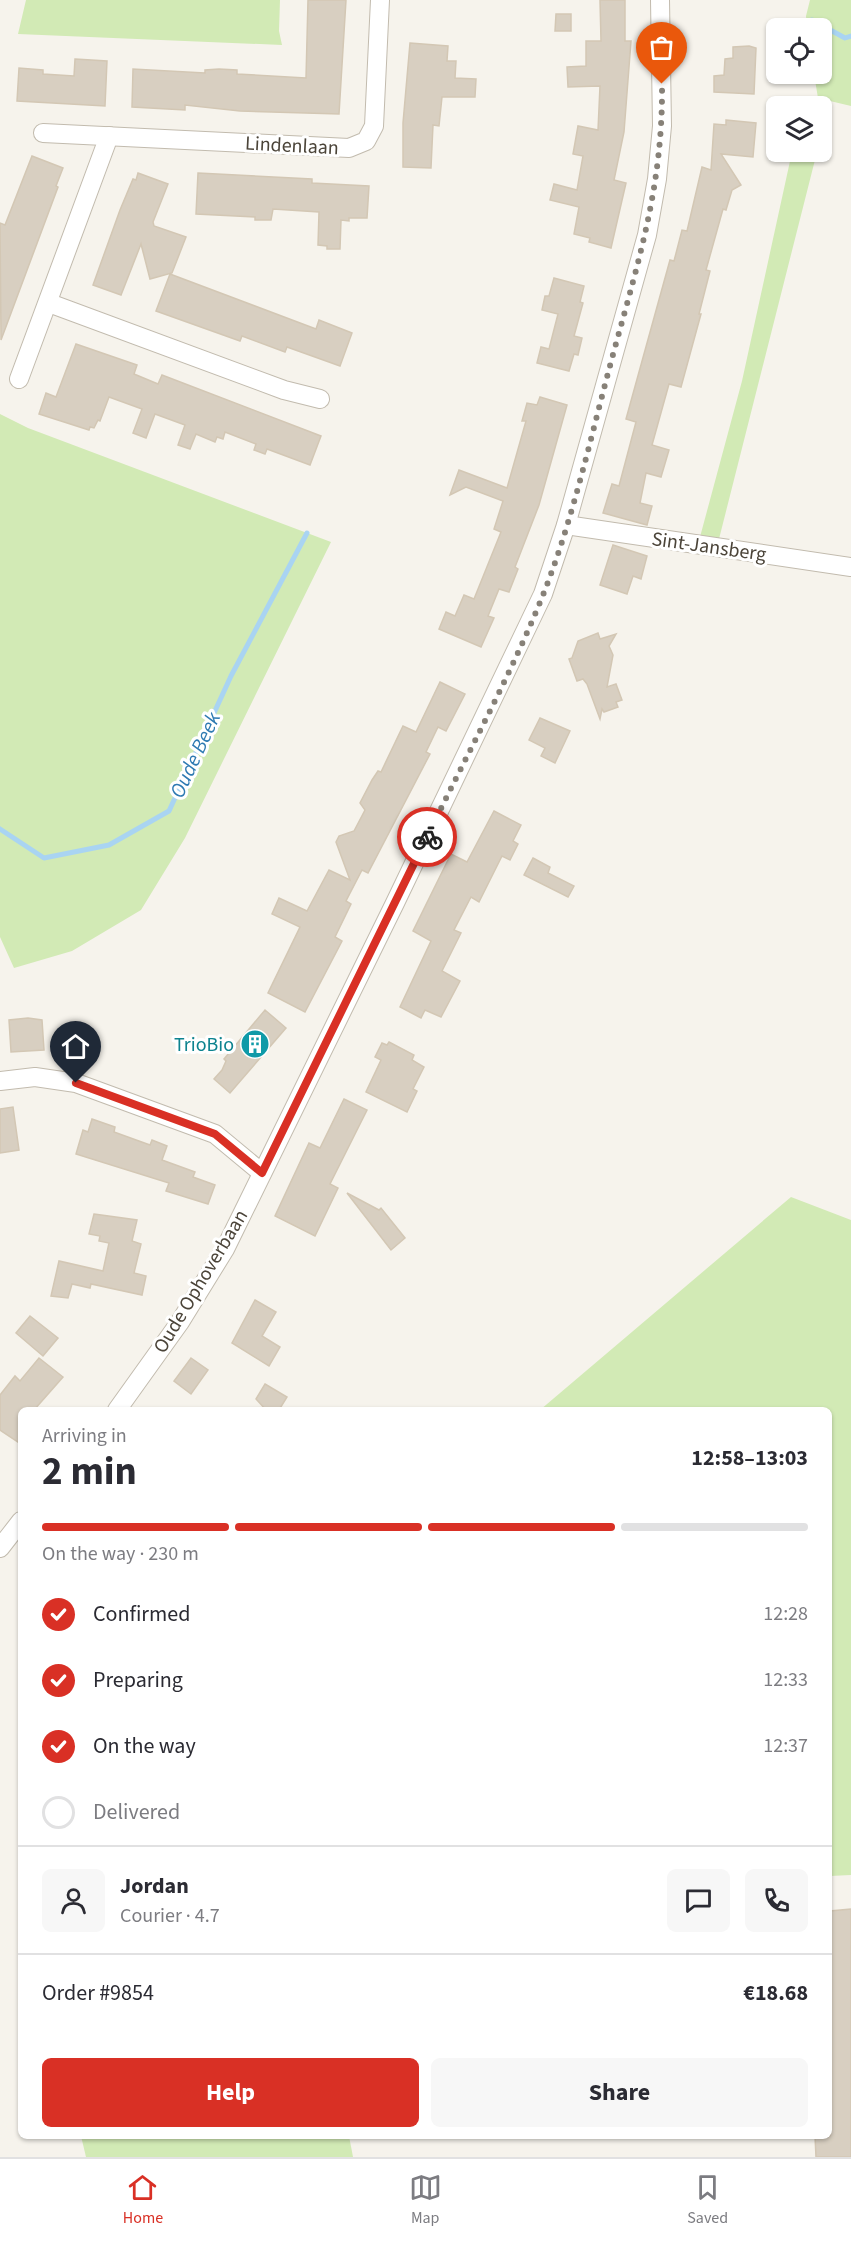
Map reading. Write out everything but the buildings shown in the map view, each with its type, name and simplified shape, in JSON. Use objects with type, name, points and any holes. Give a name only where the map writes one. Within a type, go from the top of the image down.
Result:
[{"type":"street","name":"Lindenlaan","points":[[43,133],[349,148],[366,141],[375,126],[380,0]]},
{"type":"street","name":"Oude Ophoverbaan","points":[[119,1407],[180,1322],[225,1249],[503,682],[543,594],[566,525],[647,235],[657,179],[662,126],[660,0]]},
{"type":"street","points":[[19,379],[109,136]]},
{"type":"street","points":[[49,303],[284,390],[320,399]]},
{"type":"street","name":"Sint-Jansberg","points":[[566,525],[851,567]]},
{"type":"street","points":[[0,1081],[35,1077],[76,1083],[215,1134],[262,1173]]},
{"type":"street","points":[[0,1548],[18,1525]]},
{"type":"green space","points":[[26,0],[280,0],[279,31],[282,45],[18,34]]},
{"type":"green space","points":[[810,0],[851,0],[851,106],[832,101],[832,96],[818,96],[816,84],[832,84],[832,18],[806,18]]},
{"type":"green space","points":[[790,162],[814,162],[719,539],[700,537],[742,381]]},
{"type":"green space","points":[[0,414],[28,428],[331,542],[185,838],[141,910],[72,951],[14,968],[0,937]]},
{"type":"green space","points":[[791,1197],[851,1220],[851,1875],[832,1876],[832,1407],[544,1407]]},
{"type":"green space","points":[[82,2139],[350,2139],[353,2157],[86,2157]]},
{"type":"waterway","points":[[832,31],[845,38],[851,36]]},
{"type":"waterway","name":"Oude Beek","points":[[0,829],[44,858],[109,845],[169,811],[231,676],[307,533]]},
{"type":"way so far","points":[[427,837],[503,682],[543,594],[566,525],[647,235],[657,179],[662,126],[662,84]]},
{"type":"place","name":"TrioBio","points":[[255,1044]]},
{"type":"route","points":[[76,1083],[215,1134],[262,1173],[427,837]]}]
